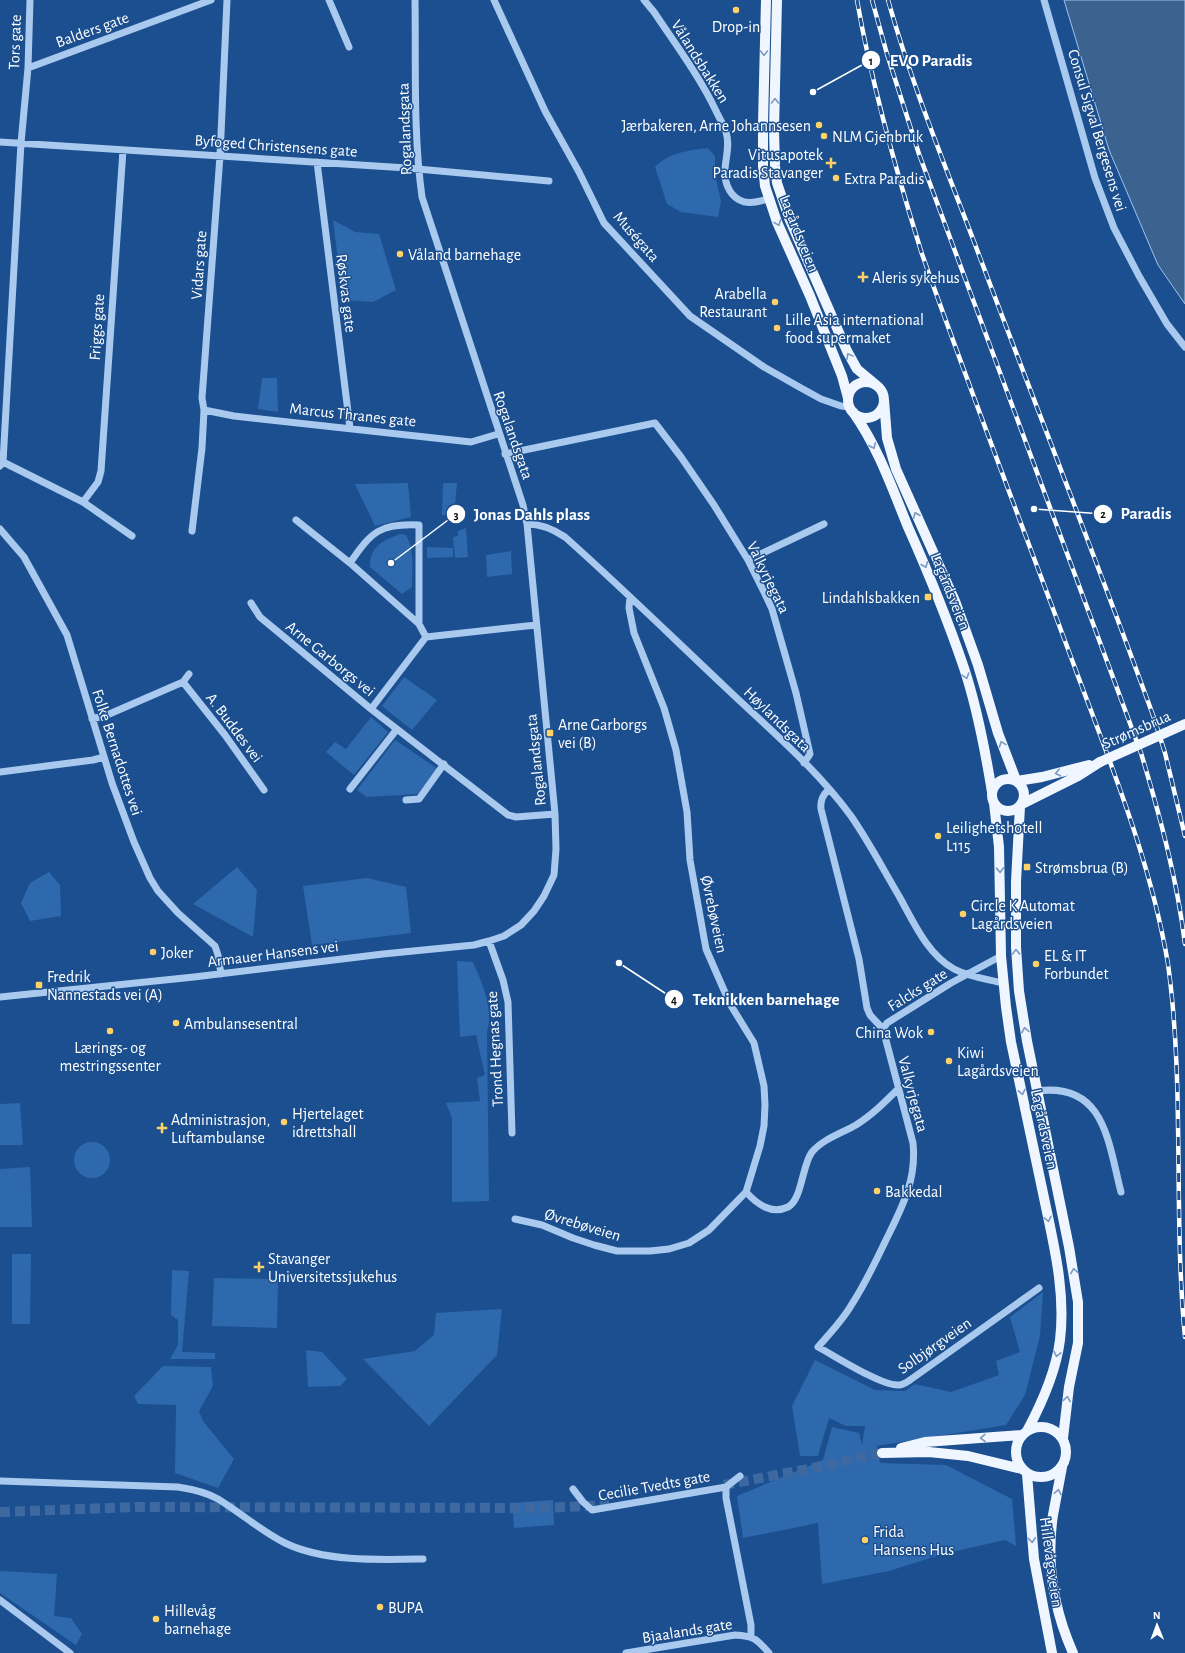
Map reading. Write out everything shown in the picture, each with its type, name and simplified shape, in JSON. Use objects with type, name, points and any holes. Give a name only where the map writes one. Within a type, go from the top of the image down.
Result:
[{"type":"main road","name":"Lagårdsveien","points":[[766,0],[763,166],[768,199],[842,376],[850,406],[866,431],[884,467],[954,639],[972,695],[985,750],[992,792]]},
{"type":"main road","name":"Lagårdsveien","points":[[777,0],[774,130],[777,184],[789,218],[847,351],[857,369],[875,384]]},
{"type":"main road","points":[[869,382],[875,384],[883,394],[884,400],[880,411],[873,417],[862,417],[850,406],[850,392],[856,385],[869,382]]},
{"type":"main road","name":"Lagårdsveien","points":[[884,400],[887,438],[892,458],[955,601],[978,665],[1002,746],[1016,781]]},
{"type":"main road","name":"Strømsbrua","points":[[1021,805],[1078,776],[1100,762],[1185,724]]},
{"type":"main road","name":"Strømsbrua","points":[[1016,781],[1042,777],[1100,762]]},
{"type":"main road","points":[[1010,778],[1016,781],[1022,786],[1024,793],[1021,805],[1016,809],[1004,811],[994,804],[992,792],[994,786],[1004,779],[1010,778]]},
{"type":"main road","name":"Lagårdsveien","points":[[994,804],[999,847],[1001,956],[1011,1042],[1056,1256],[1062,1299],[1061,1328],[1057,1356],[1044,1394],[1024,1433]]},
{"type":"main road","name":"Lagårdsveien","points":[[1021,805],[1016,882],[1017,970],[1022,1016],[1069,1247],[1078,1302],[1078,1343],[1069,1387],[1063,1438]]},
{"type":"main road","points":[[1037,1427],[1047,1427],[1057,1432],[1063,1438],[1067,1449],[1066,1460],[1056,1473],[1048,1477],[1037,1477],[1025,1471],[968,1456],[929,1452],[882,1453],[925,1442],[1024,1433],[1037,1427]]},
{"type":"main road","points":[[1024,1433],[1017,1444],[1016,1453],[1017,1461],[1025,1471]]},
{"type":"main road","name":"Hillevågsveien","points":[[1062,1467],[1053,1516],[1050,1556],[1054,1596],[1067,1640],[1073,1653]]},
{"type":"main road","name":"Hillevågsveien","points":[[1025,1471],[1034,1559],[1052,1653]]},
{"type":"street","name":"Tors gate","points":[[2,464],[21,144],[28,68],[30,0]]},
{"type":"street","name":"Balders gate","points":[[28,68],[211,0]]},
{"type":"street","name":"Vidars gate","points":[[192,531],[200,470],[204,410],[202,398],[220,156],[227,0]]},
{"type":"street","points":[[328,0],[349,48]]},
{"type":"street","name":"Rogalandsgata","points":[[415,0],[419,170],[422,197],[498,434],[523,505],[527,524],[555,814],[556,849],[554,874],[544,896],[534,911],[521,925]]},
{"type":"street","name":"Muségata","points":[[494,0],[545,112],[579,172],[604,223],[690,316],[764,367],[801,388],[821,399],[840,406],[850,406]]},
{"type":"street","name":"Vålandsbakken","points":[[644,0],[654,12],[707,92],[727,133],[726,185],[741,202],[749,203],[768,199]]},
{"type":"street","name":"Consul Sigval Bergesens vei","points":[[1044,0],[1095,178],[1114,228],[1139,276],[1167,324],[1185,347]]},
{"type":"street","name":"Byfoged Christensens gate","points":[[0,142],[318,162],[549,181]]},
{"type":"street","name":"Friggs gate","points":[[83,502],[98,482],[101,471],[123,150]]},
{"type":"street","name":"Røskvas gate","points":[[318,162],[350,428]]},
{"type":"street","name":"Marcus Thranes gate","points":[[204,410],[234,416],[471,442],[498,434]]},
{"type":"street","name":"Valkyrjegata","points":[[505,454],[655,423],[702,487],[748,560],[772,609],[796,693],[810,754],[804,763]]},
{"type":"street","points":[[2,464],[83,502],[132,536]]},
{"type":"street","points":[[296,520],[350,563],[419,624],[426,637]]},
{"type":"street","points":[[350,563],[364,543],[375,533],[389,526],[402,524],[419,525],[419,624]]},
{"type":"street","name":"Høylandsgata","points":[[527,524],[543,526],[565,537],[783,741],[829,788],[871,848],[927,944],[948,965],[968,974],[1003,982]]},
{"type":"street","points":[[748,560],[824,524]]},
{"type":"street","name":"Folke Bernadottes vei","points":[[0,529],[24,557],[67,635],[104,757],[134,842],[150,878],[158,891],[178,912],[215,946],[221,974]]},
{"type":"street","name":"Øvrebøveien","points":[[515,1219],[542,1225],[573,1238],[617,1251],[650,1251],[668,1249],[688,1243],[709,1230],[746,1192],[760,1146],[764,1126],[764,1086],[754,1044],[730,1004],[706,949],[690,860],[687,812],[676,750],[664,708],[634,633],[629,608],[630,597]]},
{"type":"street","name":"Arne Garborgs vei","points":[[251,603],[260,617],[371,709],[508,815],[516,818],[555,814]]},
{"type":"street","points":[[371,709],[426,637],[536,625]]},
{"type":"street","points":[[92,719],[107,715],[183,682],[189,674]]},
{"type":"street","name":"A. Buddes vei","points":[[183,682],[225,735],[264,790]]},
{"type":"street","points":[[350,789],[397,729]]},
{"type":"street","points":[[0,772],[93,760],[104,757]]},
{"type":"street","points":[[406,800],[419,799],[444,764]]},
{"type":"street","name":"Valkyrjegata","points":[[818,1347],[852,1305],[905,1200],[913,1168],[913,1143],[883,1029],[870,1014],[867,1008],[859,959],[821,809],[820,803],[829,788]]},
{"type":"street","name":"Armauer Hansens vei","points":[[0,997],[221,974],[383,954],[474,945],[504,936],[521,925]]},
{"type":"street","name":"Trond Hegnas gate","points":[[489,941],[504,980],[508,1002],[512,1133]]},
{"type":"street","points":[[968,974],[1001,956]]},
{"type":"street","name":"Falcks gate","points":[[883,1029],[887,1023],[968,974]]},
{"type":"street","points":[[746,1192],[765,1208],[778,1210],[789,1206],[796,1197],[807,1162],[812,1153],[820,1144],[867,1117],[898,1089]]},
{"type":"street","points":[[1037,1091],[1058,1090],[1071,1092],[1092,1106],[1100,1119],[1106,1135],[1121,1192]]},
{"type":"street","name":"Solbjørgveien","points":[[818,1347],[879,1380],[890,1385],[900,1386],[1039,1288]]},
{"type":"street","name":"Cecilie Tvedts gate","points":[[573,1488],[583,1502],[592,1510],[726,1486],[740,1476]]},
{"type":"street","points":[[0,1481],[178,1487],[199,1491],[218,1498],[269,1534],[306,1552],[374,1560],[423,1559]]},
{"type":"street","name":"Cecilie Tvedts gate","points":[[726,1486],[726,1498],[751,1625],[751,1636]]},
{"type":"street","points":[[0,1600],[70,1653]]},
{"type":"street","name":"Bjaalands gate","points":[[626,1653],[736,1635],[751,1636],[769,1653]]},
{"type":"shaded area","points":[[1064,0],[1185,0],[1185,304],[1158,265],[1109,150]]},
{"type":"shaded area","points":[[708,148],[715,156],[715,175],[721,201],[718,217],[681,212],[667,204],[655,167],[666,158],[673,155]]},
{"type":"shaded area","points":[[333,220],[355,232],[379,234],[396,290],[373,302],[343,300]]},
{"type":"shaded area","points":[[262,378],[277,378],[278,412],[258,409]]},
{"type":"shaded area","points":[[408,483],[411,517],[375,526],[355,484]]},
{"type":"shaded area","points":[[443,483],[457,483],[454,516],[442,515]]},
{"type":"shaded area","points":[[466,528],[468,557],[455,558],[453,537],[458,536],[458,531]]},
{"type":"shaded area","points":[[400,534],[406,535],[412,554],[412,587],[402,594],[370,567],[372,554],[378,545]]},
{"type":"shaded area","points":[[427,547],[453,548],[453,557],[427,558]]},
{"type":"shaded area","points":[[511,551],[512,574],[487,577],[486,555]]},
{"type":"shaded area","points":[[404,677],[437,700],[412,730],[382,706]]},
{"type":"shaded area","points":[[371,717],[388,732],[354,775],[326,752],[335,742],[346,749]]},
{"type":"shaded area","points":[[395,740],[438,769],[418,794],[367,797],[357,790]]},
{"type":"shaded area","points":[[237,867],[257,890],[253,937],[193,904]]},
{"type":"shaded area","points":[[49,872],[60,885],[61,916],[30,921],[21,903],[30,883]]},
{"type":"shaded area","points":[[367,878],[406,887],[411,933],[312,945],[303,886]]},
{"type":"shaded area","points":[[457,961],[473,962],[483,987],[488,1005],[489,1201],[452,1202],[452,1118],[446,1103],[480,1101],[477,1078],[485,1075],[476,1035],[460,1037]]},
{"type":"shaded area","points":[[20,1103],[23,1145],[0,1145],[0,1104]]},
{"type":"shaded area","points":[[95,1142],[105,1147],[109,1153],[109,1167],[105,1173],[99,1177],[89,1178],[79,1173],[75,1167],[74,1157],[79,1147],[85,1143]]},
{"type":"shaded area","points":[[30,1167],[32,1227],[0,1227],[0,1169]]},
{"type":"shaded area","points":[[12,1254],[31,1254],[30,1324],[12,1324]]},
{"type":"shaded area","points":[[172,1270],[189,1271],[182,1352],[215,1353],[215,1359],[170,1359],[178,1345],[178,1320],[171,1315]]},
{"type":"shaded area","points":[[214,1278],[278,1279],[277,1328],[212,1326]]},
{"type":"shaded area","points":[[1043,1292],[1040,1336],[1025,1395],[1006,1425],[877,1446],[880,1463],[946,1465],[1012,1499],[1016,1546],[1005,1540],[943,1554],[889,1571],[822,1584],[818,1523],[743,1538],[737,1496],[823,1460],[832,1427],[859,1433],[862,1445],[865,1426],[846,1426],[829,1418],[818,1456],[800,1456],[792,1406],[815,1360],[875,1390],[905,1391],[915,1384],[951,1392],[999,1375],[996,1361],[1020,1352],[1010,1317]]},
{"type":"shaded area","points":[[502,1309],[497,1355],[429,1426],[363,1359],[415,1351],[434,1335],[436,1313]]},
{"type":"shaded area","points":[[306,1350],[322,1352],[347,1379],[340,1386],[308,1387]]},
{"type":"shaded area","points":[[163,1366],[211,1367],[213,1386],[199,1411],[203,1421],[234,1459],[218,1488],[175,1473],[176,1405],[138,1404],[134,1396]]},
{"type":"shaded area","points":[[553,1500],[554,1525],[514,1528],[512,1503]]},
{"type":"shaded area","points":[[0,1571],[57,1574],[54,1616],[71,1618],[82,1634],[76,1645],[0,1593]]},
{"type":"tunnel","points":[[724,1485],[882,1453]]},
{"type":"tunnel","points":[[0,1512],[137,1507],[545,1508],[609,1505]]},
{"type":"railway","points":[[857,0],[885,128],[922,254],[978,410],[1116,777],[1141,851],[1161,926],[1168,964],[1176,1057],[1180,1244],[1185,1337]]},
{"type":"railway","points":[[872,0],[887,54],[919,154],[1141,753],[1155,800],[1173,872],[1185,944]]},
{"type":"railway","points":[[888,0],[928,121],[1154,718],[1165,753],[1185,836]]},
{"type":"place","name":"Drop-in","points":[[736,10]]},
{"type":"place","name":"EVO Paradis","points":[[813,92]]},
{"type":"place","name":"Jærbakeren, Arne Johannsesen","points":[[819,125]]},
{"type":"place","name":"NLM Gjenbruk","points":[[824,136]]},
{"type":"place","name":"Vitusapotek Paradis Stavanger","points":[[831,163]]},
{"type":"place","name":"Extra Paradis","points":[[836,178]]},
{"type":"place","name":"Våland barnehage","points":[[400,254]]},
{"type":"place","name":"Aleris sykehus","points":[[863,277]]},
{"type":"place","name":"Arabella Restaurant","points":[[775,302]]},
{"type":"place","name":"Lille Asia international food supermaket","points":[[777,328]]},
{"type":"place","name":"Paradis","points":[[1034,509]]},
{"type":"place","name":"Jonas Dahls plass","points":[[391,563]]},
{"type":"place","name":"Lindahlsbakken","points":[[928,597]]},
{"type":"place","name":"Arne Garborgs vei (B)","points":[[550,733]]},
{"type":"place","name":"Leilighetshotell L115","points":[[938,836]]},
{"type":"place","name":"Strømsbrua (B)","points":[[1027,867]]},
{"type":"place","name":"Circle K Automat Lagårdsveien","points":[[963,914]]},
{"type":"place","name":"Joker","points":[[153,952]]},
{"type":"place","name":"Teknikken barnehage","points":[[619,963]]},
{"type":"place","name":"EL & IT Forbundet","points":[[1036,964]]},
{"type":"place","name":"Fredrik Nannestads vei (A)","points":[[39,985]]},
{"type":"place","name":"Ambulansesentral","points":[[176,1023]]},
{"type":"place","name":"Lærings- og mestringssenter","points":[[110,1031]]},
{"type":"place","name":"China Wok","points":[[931,1032]]},
{"type":"place","name":"Kiwi Lagårdsveien","points":[[949,1061]]},
{"type":"place","name":"Hjertelaget idrettshall","points":[[284,1122]]},
{"type":"place","name":"Administrasjon, Luftambulanse","points":[[162,1128]]},
{"type":"place","name":"Bakkedal","points":[[877,1191]]},
{"type":"place","name":"Stavanger Universitetssjukehus","points":[[259,1267]]},
{"type":"place","name":"Frida Hansens Hus","points":[[865,1540]]},
{"type":"place","name":"BUPA","points":[[380,1607]]},
{"type":"place","name":"Hillevåg barnehage","points":[[156,1619]]}]
